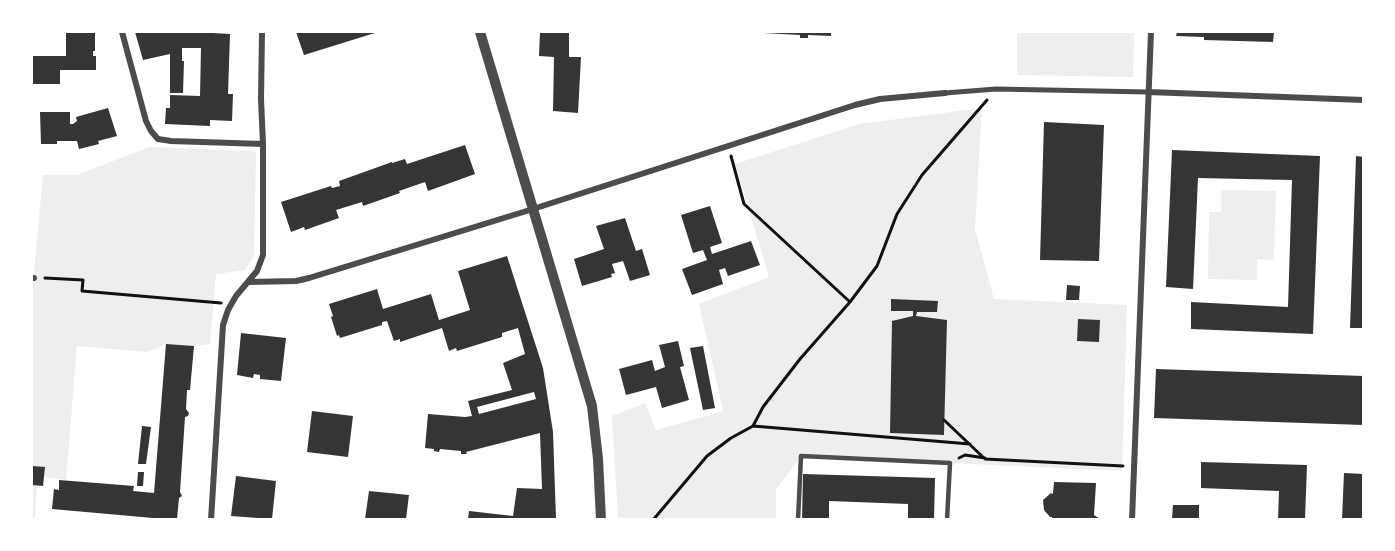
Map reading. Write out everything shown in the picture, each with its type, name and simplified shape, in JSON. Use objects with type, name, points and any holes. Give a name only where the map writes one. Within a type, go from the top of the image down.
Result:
[{"type":"street","points":[[122,32],[146,122],[158,139],[263,144]]},
{"type":"street","points":[[212,519],[223,325],[232,303],[257,271],[263,255],[262,32]]},
{"type":"street","points":[[480,32],[592,406],[601,519]]},
{"type":"street","points":[[1132,519],[1151,32]]},
{"type":"street","points":[[249,282],[296,281],[309,278],[880,99],[996,89],[1364,100]]},
{"type":"lane","points":[[798,519],[801,456],[950,463],[947,519]]},
{"type":"path","points":[[753,426],[763,407],[800,359],[850,302],[877,266],[897,214],[922,175],[996,89]]},
{"type":"path","points":[[728,146],[744,204],[850,302]]},
{"type":"path","points":[[33,278],[83,280],[82,291],[232,303]]},
{"type":"path","points":[[944,420],[986,459]]},
{"type":"path","points":[[653,519],[707,456],[731,438],[753,426],[970,444]]},
{"type":"path","points":[[950,463],[965,455],[986,459],[1134,466]]},
{"type":"shaded area","points":[[1017,32],[1134,32],[1133,77],[1017,75]]},
{"type":"shaded area","points":[[982,108],[975,229],[994,299],[1127,305],[1122,471],[801,456],[776,490],[776,519],[618,519],[612,416],[645,403],[656,430],[723,411],[699,304],[769,277],[735,164],[859,124]]},
{"type":"shaded area","points":[[149,147],[256,151],[254,256],[245,270],[216,274],[210,344],[194,346],[166,344],[148,352],[77,346],[66,480],[44,477],[43,486],[37,486],[35,520],[32,519],[32,293],[43,175],[77,175]]},
{"type":"shaded area","points":[[1221,190],[1276,191],[1274,260],[1257,259],[1257,280],[1208,279],[1209,212],[1221,212]]},
{"type":"building","points":[[66,32],[95,32],[93,56],[96,56],[96,70],[60,70],[60,84],[32,84],[32,56],[66,56]]},
{"type":"building","points":[[135,32],[230,34],[228,94],[233,94],[232,121],[210,120],[210,126],[165,124],[166,108],[170,108],[170,95],[200,96],[201,48],[182,48],[183,93],[170,93],[170,54],[143,60]]},
{"type":"building","points":[[296,32],[378,32],[304,55]]},
{"type":"building","points":[[540,32],[569,32],[569,57],[581,57],[578,113],[553,111],[554,57],[539,56]]},
{"type":"building","points":[[764,32],[831,32],[831,36],[808,35],[808,38],[800,38],[800,35]]},
{"type":"building","points":[[1177,32],[1274,32],[1273,42],[1204,40],[1204,37],[1176,36]]},
{"type":"building","points":[[108,108],[117,136],[79,149],[77,141],[41,144],[40,112],[70,112],[70,124],[73,124],[77,121],[76,117]]},
{"type":"building","points":[[1044,122],[1104,125],[1099,261],[1040,260]]},
{"type":"building","points":[[465,145],[475,174],[428,191],[425,182],[363,206],[362,202],[336,210],[339,218],[305,230],[304,227],[291,232],[281,202],[331,186],[332,188],[340,186],[339,181],[392,162],[405,159],[407,164]]},
{"type":"building","points":[[1172,150],[1320,156],[1313,334],[1191,329],[1191,302],[1288,307],[1292,180],[1198,178],[1193,289],[1166,287]]},
{"type":"building","points":[[1356,156],[1364,157],[1364,328],[1350,328]]},
{"type":"building","points":[[710,206],[722,243],[710,247],[712,254],[751,241],[760,265],[728,276],[725,268],[719,270],[723,284],[692,295],[682,269],[707,260],[703,250],[693,253],[681,215]]},
{"type":"building","points":[[625,218],[636,251],[642,249],[650,275],[630,281],[623,261],[612,264],[615,273],[611,274],[612,277],[582,286],[574,259],[604,249],[596,226]]},
{"type":"building","points":[[507,256],[543,368],[553,432],[556,519],[468,519],[469,511],[513,516],[517,488],[542,489],[540,433],[466,452],[467,454],[461,454],[461,451],[440,449],[439,452],[425,448],[428,414],[472,416],[468,401],[512,390],[503,363],[525,354],[518,328],[502,333],[502,337],[457,351],[456,348],[449,351],[442,328],[400,342],[400,339],[394,341],[387,321],[382,322],[382,325],[340,338],[339,335],[337,336],[329,304],[377,289],[383,309],[431,294],[439,320],[470,310],[458,271]],"holes":[[[534,392],[536,399],[479,414],[477,407]]]},
{"type":"building","points":[[1067,285],[1080,286],[1079,300],[1066,300]]},
{"type":"building","points":[[891,299],[938,301],[937,312],[917,312],[916,316],[947,320],[944,435],[890,433],[892,321],[913,316],[913,311],[891,311]]},
{"type":"building","points":[[1078,319],[1100,320],[1099,342],[1077,341]]},
{"type":"building","points":[[241,333],[286,338],[281,381],[260,379],[260,375],[254,374],[253,378],[237,375]]},
{"type":"building","points":[[678,341],[684,366],[680,367],[689,400],[662,408],[656,387],[626,395],[619,369],[652,360],[655,371],[665,367],[659,345]]},
{"type":"building","points":[[166,344],[194,346],[190,390],[187,390],[186,409],[189,413],[185,417],[180,492],[182,496],[179,498],[177,519],[153,519],[52,509],[54,489],[59,490],[59,480],[134,486],[133,491],[154,493]]},
{"type":"building","points":[[703,346],[715,408],[703,410],[690,348]]},
{"type":"building","points":[[1156,369],[1364,376],[1364,425],[1154,418]]},
{"type":"building","points":[[312,411],[353,416],[348,457],[307,452]]},
{"type":"building","points":[[142,426],[151,427],[146,464],[138,464]]},
{"type":"building","points":[[1201,462],[1307,465],[1305,519],[1278,519],[1279,491],[1201,488]]},
{"type":"building","points":[[32,466],[45,467],[43,486],[32,485]]},
{"type":"building","points":[[138,472],[144,472],[143,486],[137,486]]},
{"type":"building","points":[[1344,473],[1364,474],[1364,519],[1342,519]]},
{"type":"building","points":[[803,474],[935,478],[934,519],[908,519],[908,504],[829,501],[829,519],[802,519]]},
{"type":"building","points":[[236,476],[276,481],[272,519],[231,516]]},
{"type":"building","points":[[1054,482],[1096,483],[1094,515],[1100,519],[1052,519],[1044,510],[1043,500],[1051,493],[1053,494]]},
{"type":"building","points":[[369,491],[409,495],[406,519],[365,519]]},
{"type":"building","points":[[1173,505],[1199,505],[1199,519],[1172,519]]}]
